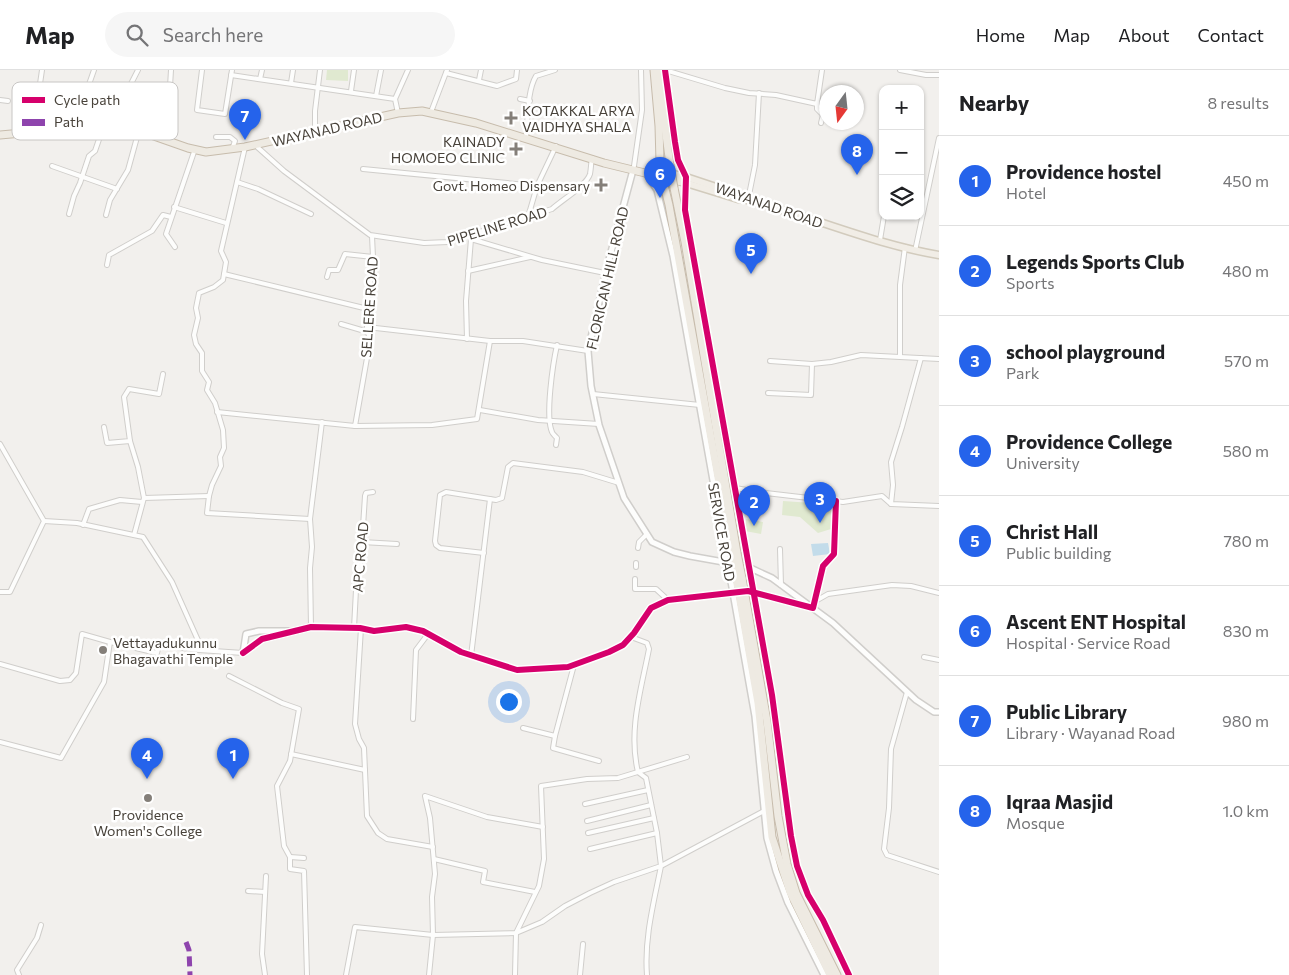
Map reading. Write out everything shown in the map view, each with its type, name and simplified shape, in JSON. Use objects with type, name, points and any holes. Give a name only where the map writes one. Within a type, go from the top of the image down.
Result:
[{"type":"highway","points":[[654,70],[660,162],[739,578],[739,592],[758,703],[772,837],[790,892],[830,975]]},
{"type":"highway","points":[[659,70],[670,165],[734,554]]},
{"type":"highway","name":"WAYANAD ROAD","points":[[167,140],[206,152],[244,148],[398,113],[422,111],[526,137],[595,159],[686,180]]},
{"type":"highway","name":"WAYANAD ROAD","points":[[634,168],[647,173],[686,180]]},
{"type":"highway","points":[[739,592],[767,721],[778,821],[787,864],[796,893],[836,975]]},
{"type":"main road","name":"WAYANAD ROAD","points":[[686,180],[738,200],[746,199],[847,228],[904,248],[939,255]]},
{"type":"street","points":[[90,82],[94,70]]},
{"type":"street","points":[[131,82],[138,70]]},
{"type":"street","points":[[202,70],[197,110],[225,114],[232,70]]},
{"type":"street","points":[[260,79],[262,70]]},
{"type":"street","points":[[291,83],[293,70]]},
{"type":"street","points":[[315,131],[315,112],[320,70]]},
{"type":"street","points":[[351,91],[354,70]]},
{"type":"street","points":[[376,96],[380,70]]},
{"type":"street","points":[[398,113],[395,99],[408,70]]},
{"type":"street","points":[[478,80],[481,70]]},
{"type":"street","points":[[431,112],[446,72],[497,86],[516,79],[517,70]]},
{"type":"street","points":[[526,137],[531,90],[536,76],[555,70]]},
{"type":"street","points":[[634,168],[642,110],[641,70]]},
{"type":"street","points":[[817,104],[725,88],[665,70],[676,151],[686,180],[685,210],[772,695],[791,836],[798,866],[808,895],[823,920],[849,975]]},
{"type":"street","points":[[819,111],[817,104],[822,70]]},
{"type":"street","points":[[900,70],[926,75],[939,75]]},
{"type":"street","points":[[231,75],[351,91],[395,99]]},
{"type":"street","points":[[746,199],[755,165],[759,93]]},
{"type":"street","points":[[520,99],[530,101]]},
{"type":"street","points":[[0,100],[8,101]]},
{"type":"street","points":[[216,136],[230,137],[235,141],[232,149]]},
{"type":"street","points":[[915,250],[939,138]]},
{"type":"street","points":[[69,214],[90,156],[95,151],[100,140]]},
{"type":"street","points":[[106,215],[110,200],[128,170],[136,140]]},
{"type":"street","points":[[255,145],[284,171],[372,236]]},
{"type":"street","points":[[528,217],[537,186],[556,146]]},
{"type":"street","points":[[244,148],[221,251],[226,262],[223,280],[214,287],[199,293],[196,308],[198,318],[194,335],[196,344],[202,353],[202,371],[209,382],[207,390],[215,404],[223,430],[224,448],[220,456],[222,466],[212,485],[207,513],[310,519]]},
{"type":"street","points":[[175,247],[166,234],[195,150]]},
{"type":"street","name":"PIPELINE ROAD","points":[[372,236],[436,243],[471,237],[552,209],[583,185],[590,175],[595,159]]},
{"type":"street","points":[[52,166],[117,189]]},
{"type":"street","name":"FLORICAN HILL ROAD","points":[[634,168],[605,273],[588,351],[599,424],[624,498],[652,542],[674,552],[748,567],[772,578],[814,605],[916,700],[934,712],[939,712]]},
{"type":"street","points":[[363,169],[537,186]]},
{"type":"street","name":"SERVICE ROAD","points":[[647,173],[657,190],[673,256],[728,562],[739,592],[768,838],[776,871],[788,904],[824,975]]},
{"type":"street","points":[[237,182],[258,189],[311,214]]},
{"type":"street","points":[[174,207],[226,223]]},
{"type":"street","points":[[107,265],[109,255],[152,231],[163,215],[171,217]]},
{"type":"street","points":[[880,240],[883,220]]},
{"type":"street","name":"SELLERE ROAD","points":[[354,426],[370,341],[367,326],[373,257],[372,236]]},
{"type":"street","points":[[467,339],[466,301],[471,237],[532,257],[605,273]]},
{"type":"street","points":[[900,356],[900,285],[904,248]]},
{"type":"street","points":[[327,277],[329,270],[338,270],[345,254],[373,257]]},
{"type":"street","points":[[468,271],[532,257]]},
{"type":"street","points":[[224,274],[368,309]]},
{"type":"street","points":[[340,324],[368,332]]},
{"type":"street","points":[[367,326],[467,339],[523,341],[588,351]]},
{"type":"street","points":[[217,412],[354,426],[432,425],[477,419],[490,341]]},
{"type":"street","points":[[556,445],[557,438],[552,433],[550,420],[554,358],[557,345]]},
{"type":"street","points":[[770,361],[812,364],[861,355],[939,359]]},
{"type":"street","points":[[891,504],[893,485],[891,462],[921,358]]},
{"type":"street","points":[[768,393],[811,395],[812,364]]},
{"type":"street","points":[[134,535],[143,500],[138,467],[130,441],[124,397],[129,389],[159,394],[163,374]]},
{"type":"street","points":[[593,394],[700,405]]},
{"type":"street","points":[[480,410],[506,416],[599,424]]},
{"type":"street","points":[[311,627],[310,568],[312,547],[310,519],[322,422]]},
{"type":"street","points":[[104,427],[106,443],[130,441]]},
{"type":"street","points":[[0,444],[44,521]]},
{"type":"street","points":[[484,553],[440,548],[436,545],[440,495],[446,492],[490,499],[502,498],[508,468],[513,463],[583,472],[619,483]]},
{"type":"street","points":[[735,488],[842,502],[882,496],[891,504],[939,506]]},
{"type":"street","name":"APC ROAD","points":[[354,628],[366,493],[373,492]]},
{"type":"street","points":[[83,524],[89,509],[120,500],[209,496]]},
{"type":"street","points":[[472,656],[490,499]]},
{"type":"street","points":[[814,605],[823,566],[834,554],[836,501]]},
{"type":"street","points":[[44,521],[83,524],[143,536],[172,582],[201,647],[199,650]]},
{"type":"street","points":[[0,592],[10,592],[44,521]]},
{"type":"street","points":[[638,548],[639,542],[647,534]]},
{"type":"street","points":[[362,542],[397,544]]},
{"type":"street","points":[[780,549],[782,585]]},
{"type":"street","points":[[635,579],[635,589],[656,590],[668,600]]},
{"type":"street","points":[[814,605],[828,594],[892,585],[911,586],[939,593]]},
{"type":"street","points":[[0,664],[60,681],[70,680],[76,673],[82,634],[157,653],[159,645],[243,653],[262,638],[311,627],[361,628],[374,631],[406,627],[428,634],[461,652],[517,670],[568,667],[623,645],[631,637],[651,608],[668,600],[754,592],[814,605]]},
{"type":"street","points":[[361,628],[355,724],[359,739],[364,748],[367,816],[378,833],[386,839],[433,847]]},
{"type":"street","points":[[243,653],[246,634],[259,631],[296,631]]},
{"type":"street","points":[[413,719],[416,650],[428,634]]},
{"type":"street","points":[[631,637],[647,643],[649,649],[634,729],[633,744],[638,772],[646,778],[657,833],[661,866],[648,930],[647,975]]},
{"type":"street","points":[[0,742],[61,758],[104,682],[110,642]]},
{"type":"street","points":[[924,656],[939,660]]},
{"type":"street","points":[[574,665],[555,736],[554,748],[599,761]]},
{"type":"street","points":[[230,676],[282,703],[299,709],[290,760],[277,786],[284,846],[290,857],[290,868],[304,872],[307,975]]},
{"type":"street","points":[[907,692],[891,750],[889,808],[884,849],[887,855],[939,872]]},
{"type":"street","points":[[523,728],[555,736]]},
{"type":"street","points":[[291,754],[365,770]]},
{"type":"street","points":[[515,975],[516,933],[539,886],[544,859],[540,786],[587,779],[618,778],[687,757]]},
{"type":"street","points":[[584,804],[648,790]]},
{"type":"street","points":[[429,975],[433,935],[432,897],[435,874],[430,818],[425,796],[486,817],[543,827]]},
{"type":"street","points":[[587,821],[651,805]]},
{"type":"street","points":[[346,975],[355,927],[433,935],[516,933],[542,922],[565,906],[590,893],[614,882],[661,866],[764,811]]},
{"type":"street","points":[[588,833],[654,818]]},
{"type":"street","points":[[590,849],[657,833]]},
{"type":"street","points":[[290,857],[304,858]]},
{"type":"street","points":[[434,858],[485,871],[483,882],[536,892]]},
{"type":"street","points":[[265,975],[262,954],[266,876]]},
{"type":"street","points":[[248,891],[265,892]]},
{"type":"street","points":[[19,975],[17,970],[37,938],[41,925]]},
{"type":"street","points":[[580,975],[583,944]]},
{"type":"green space","points":[[327,70],[348,70],[348,81],[326,80]]},
{"type":"green space","points":[[783,501],[826,504],[835,508],[831,529],[818,533],[800,517],[782,515]]},
{"type":"green space","points":[[746,519],[763,522],[761,534],[745,531]]},
{"type":"water","points":[[828,543],[830,554],[813,556],[811,544]]},
{"type":"marked path","points":[[186,942],[189,950],[190,975]]},
{"type":"cycle path","points":[[665,70],[678,160],[686,177],[685,210],[772,695],[791,836],[797,866],[808,895],[823,920],[849,975]]},
{"type":"cycle path","points":[[243,653],[262,639],[311,627],[360,628],[374,631],[406,627],[423,631],[461,652],[517,670],[568,667],[623,645],[634,633],[651,608],[668,600],[748,591],[813,608],[823,566],[834,554],[836,501]]},
{"type":"place","name":"KOTAKKAL ARYA VAIDHYA SHALA","points":[[511,118]]},
{"type":"place","name":"Public Library","points":[[245,140]]},
{"type":"place","name":"KAINADY HOMOEO CLINIC","points":[[516,149]]},
{"type":"place","name":"Iqraa Masjid","points":[[857,175]]},
{"type":"place","name":"Govt. Homeo Dispensary","points":[[601,185]]},
{"type":"place","name":"Ascent ENT Hospital","points":[[660,198]]},
{"type":"place","name":"Christ Hall","points":[[751,274]]},
{"type":"place","name":"school playground","points":[[820,523]]},
{"type":"place","name":"Legends Sports Club","points":[[754,526]]},
{"type":"place","name":"Vettayadukunnu Bhagavathi Temple","points":[[103,650]]},
{"type":"place","name":"Providence College","points":[[147,779]]},
{"type":"place","name":"Providence hostel","points":[[233,779]]},
{"type":"place","name":"Providence Women's College","points":[[148,798]]}]
